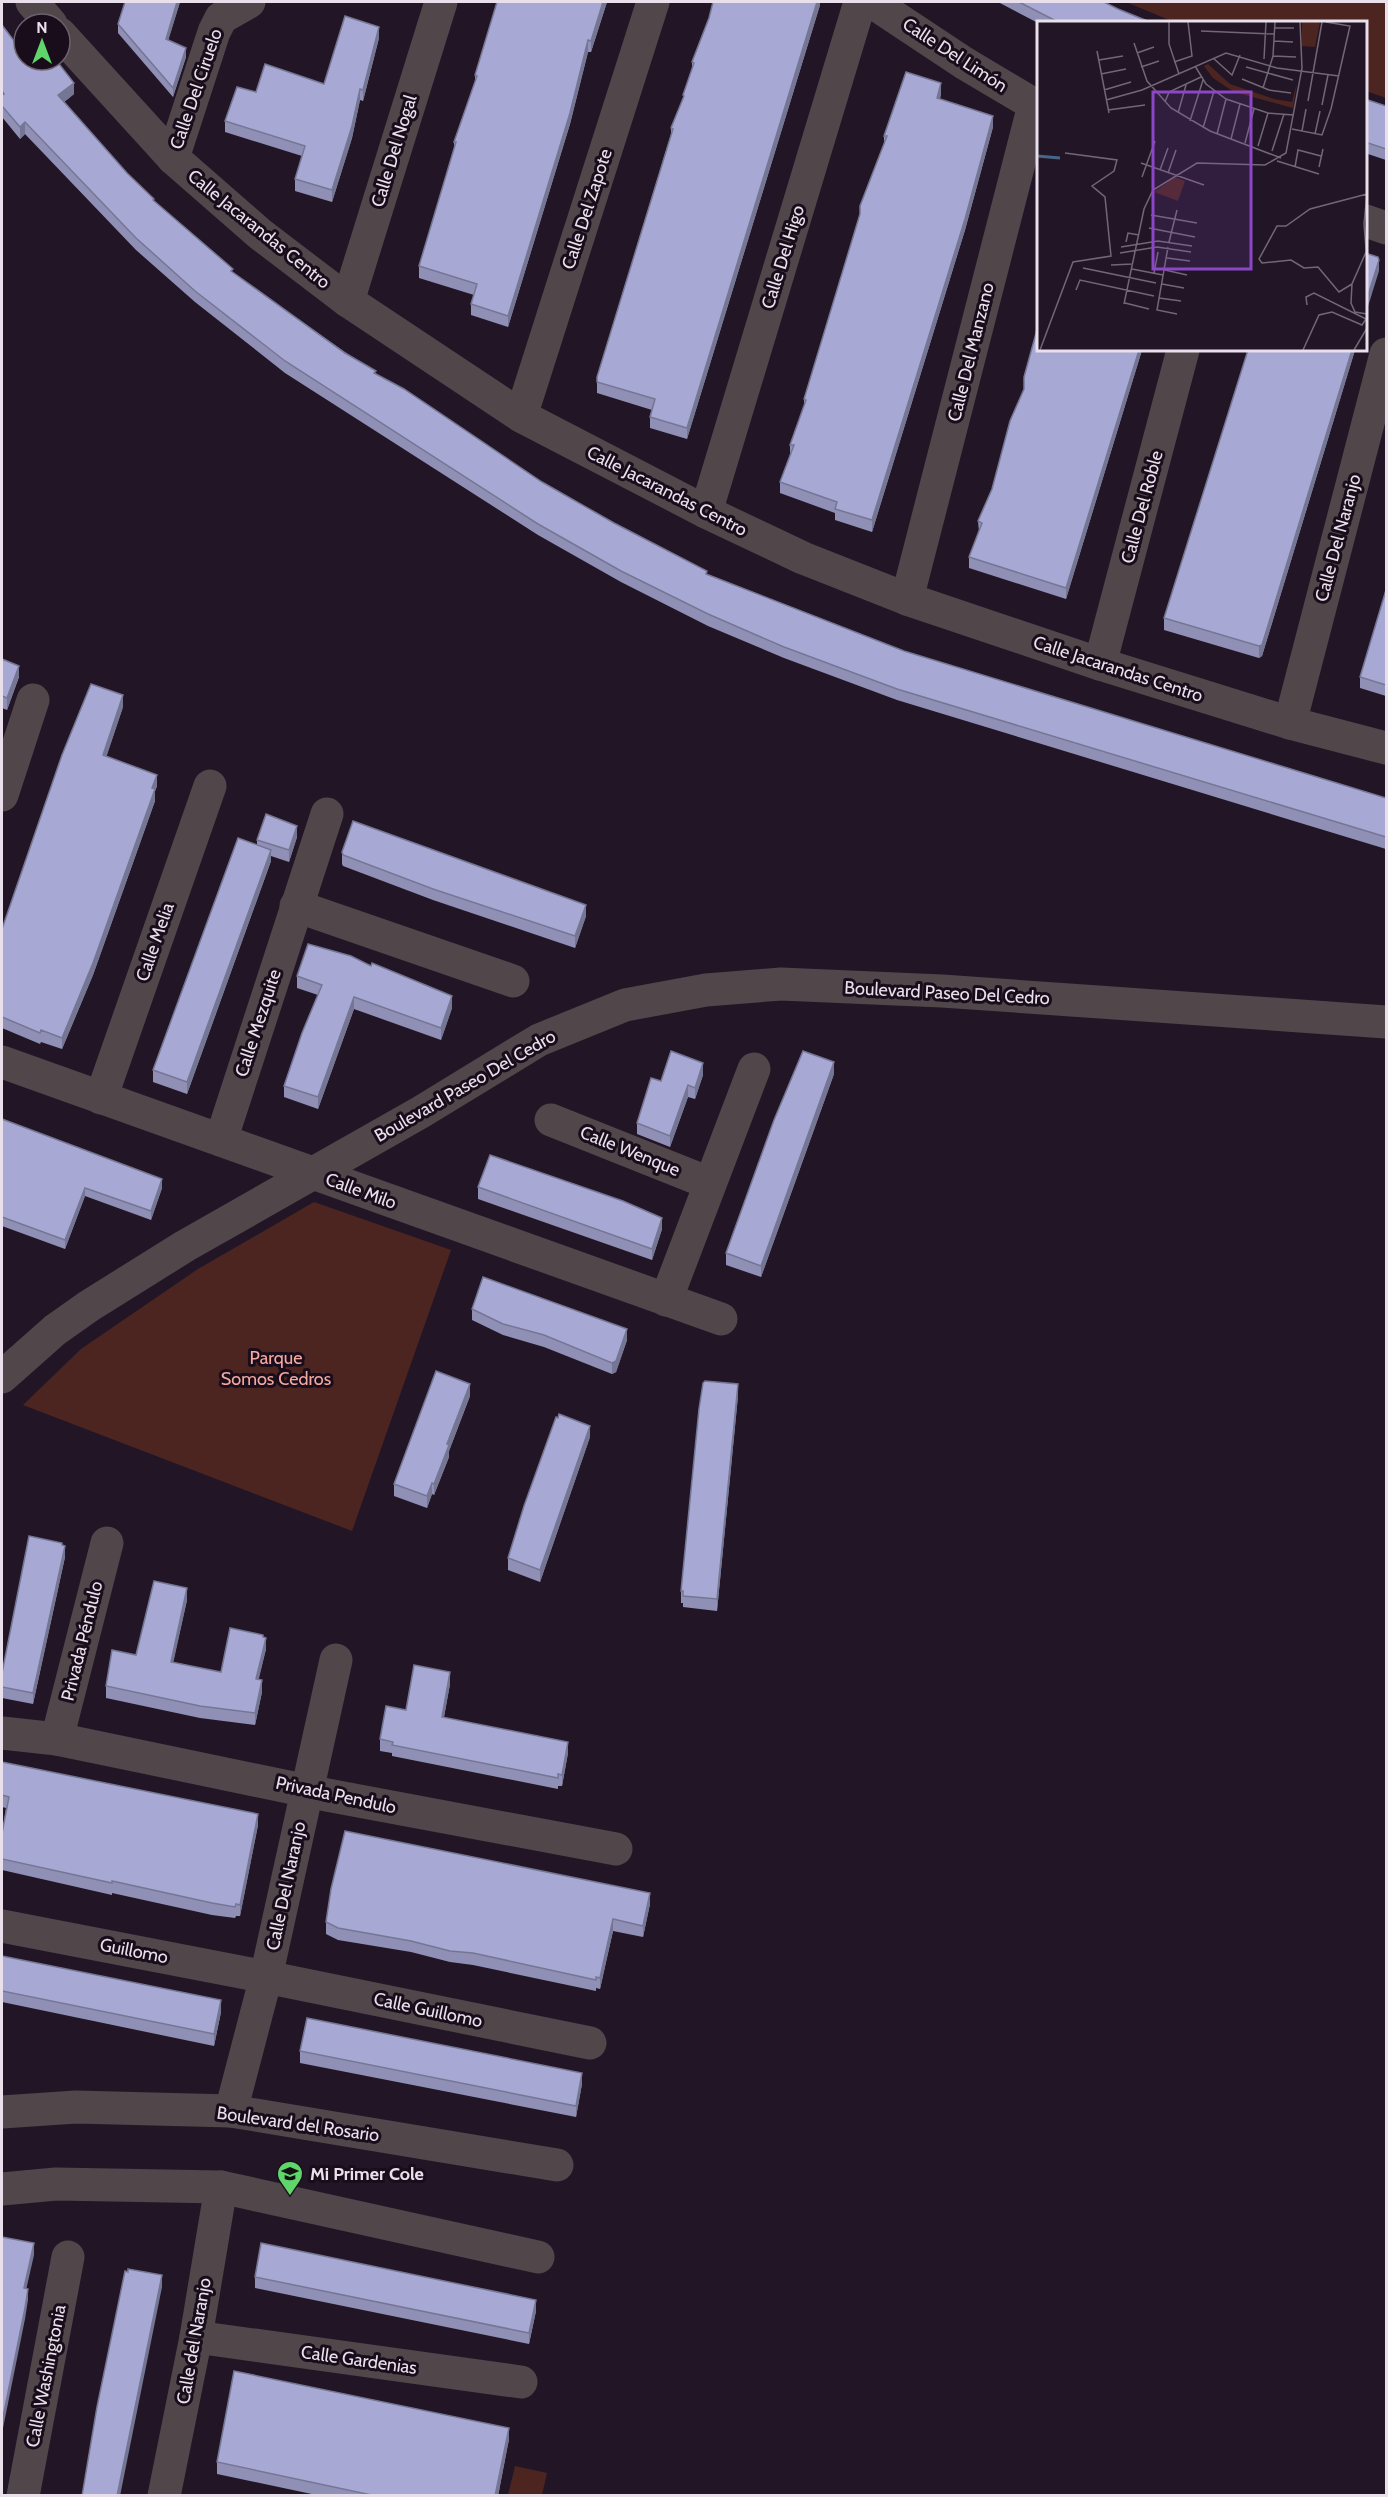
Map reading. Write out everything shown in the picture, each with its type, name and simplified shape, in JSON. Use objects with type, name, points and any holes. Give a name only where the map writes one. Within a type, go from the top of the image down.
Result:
[{"type":"street","name":"Calle Del Ciruelo","points":[[173,158],[214,32],[221,18],[249,2]]},
{"type":"street","name":"Calle Del Nogal","points":[[348,301],[441,2]]},
{"type":"street","name":"Calle Del Zapote","points":[[521,416],[653,2]]},
{"type":"street","name":"Calle Del Higo","points":[[706,512],[860,2]]},
{"type":"street","name":"Calle Del Limón","points":[[872,2],[964,63],[1036,106]]},
{"type":"street","name":"Calle Jacarandas Centro","points":[[72,47],[173,158],[260,234],[348,301],[521,416],[706,512],[802,558],[907,599],[1100,664],[1290,723],[1386,748]]},
{"type":"street","name":"Calle Del Manzano","points":[[907,599],[1036,106]]},
{"type":"street","points":[[1367,222],[1386,228]]},
{"type":"street","name":"Calle Del Roble","points":[[1100,664],[1183,351]]},
{"type":"street","name":"Calle Del Naranjo","points":[[1290,723],[1386,354]]},
{"type":"street","points":[[5,773],[33,700]]},
{"type":"street","name":"Calle Melia","points":[[101,1098],[210,786]]},
{"type":"street","name":"Calle Mezquite","points":[[220,1140],[327,813]]},
{"type":"street","points":[[296,906],[513,981]]},
{"type":"street","name":"Boulevard Paseo Del Cedro","points":[[2,1377],[55,1330],[185,1246],[421,1112],[539,1040],[625,1005],[706,990],[781,984],[930,991],[1386,1022]]},
{"type":"street","name":"Calle Milo","points":[[2,1062],[721,1319]]},
{"type":"street","points":[[666,1300],[754,1069]]},
{"type":"street","name":"Calle Wenque","points":[[551,1120],[709,1183]]},
{"type":"street","name":"Privada Péndulo","points":[[57,1739],[107,1543]]},
{"type":"street","name":"Calle Del Naranjo","points":[[231,2111],[266,1977],[336,1660]]},
{"type":"street","name":"Privada Pendulo","points":[[2,1733],[57,1739],[307,1791],[616,1849]]},
{"type":"street","name":"Guillomo","points":[[2,1926],[266,1977]]},
{"type":"street","name":"Calle Guillomo","points":[[266,1977],[590,2043]]},
{"type":"street","name":"Boulevard del Rosario","points":[[2,2112],[76,2107],[231,2111],[557,2164]]},
{"type":"street","points":[[2,2189],[56,2184],[220,2187],[538,2257]]},
{"type":"street","name":"Calle del Naranjo","points":[[164,2496],[196,2337],[220,2187]]},
{"type":"street","name":"Calle Washingtonia","points":[[23,2496],[68,2257]]},
{"type":"street","name":"Calle Gardenias","points":[[196,2337],[521,2382]]},
{"type":"green space","points":[[1126,2],[1386,2],[1386,98],[1367,91],[1367,21],[1172,21]]},
{"type":"green space","name":"Parque Somos Cedros","points":[[314,1202],[451,1250],[352,1531],[23,1405],[81,1349],[198,1269]]},
{"type":"green space","points":[[515,2466],[547,2473],[542,2495],[508,2495]]},
{"type":"building","points":[[125,2],[177,2],[166,39],[186,48],[173,88],[118,24]]},
{"type":"building","points":[[497,2],[603,2],[591,41],[588,40],[570,113],[508,316],[471,304],[477,284],[419,266]]},
{"type":"building","points":[[713,2],[817,2],[687,428],[650,417],[655,399],[597,382],[597,377],[673,129],[671,128],[684,96],[694,63],[692,62]]},
{"type":"building","points":[[1019,2],[1104,2],[1148,21],[1056,21]]},
{"type":"building","points":[[345,16],[379,27],[363,90],[360,89],[352,126],[332,190],[295,179],[305,146],[225,121],[237,87],[256,92],[265,64],[324,84]]},
{"type":"building","points":[[2,25],[12,38],[12,72],[65,72],[74,83],[58,95],[153,200],[233,269],[231,271],[345,353],[376,371],[374,373],[404,389],[542,482],[614,523],[707,571],[706,574],[904,651],[1386,798],[1386,837],[897,689],[784,647],[708,614],[621,571],[538,524],[285,361],[195,291],[136,238],[25,122],[20,127],[2,106],[2,95],[4,94],[2,91]]},
{"type":"building","points":[[906,72],[941,83],[937,98],[993,116],[965,219],[872,520],[835,509],[837,502],[780,482],[794,445],[790,445],[806,400],[804,399],[860,214],[860,206],[887,136],[884,136]]},
{"type":"building","points":[[1367,100],[1386,106],[1386,149],[1367,143]]},
{"type":"building","points":[[1367,254],[1378,257],[1367,299]]},
{"type":"building","points":[[1037,330],[1037,351],[1139,351],[1066,588],[969,557],[982,523],[978,521],[992,489],[1010,421],[1024,389],[1024,377]]},
{"type":"building","points":[[1248,351],[1352,351],[1262,645],[1164,618]]},
{"type":"building","points":[[1386,590],[1386,685],[1360,677]]},
{"type":"building","points":[[2,659],[19,666],[7,698],[2,696]]},
{"type":"building","points":[[91,684],[123,695],[103,755],[157,775],[152,788],[155,789],[93,963],[62,1038],[41,1030],[40,1033],[2,1017],[2,929],[62,755]]},
{"type":"building","points":[[266,814],[297,826],[289,850],[257,840]]},
{"type":"building","points":[[353,821],[586,905],[575,936],[433,889],[343,855],[342,852]]},
{"type":"building","points":[[238,838],[271,850],[187,1082],[153,1070]]},
{"type":"building","points":[[308,944],[351,956],[371,966],[372,963],[452,996],[441,1028],[354,997],[318,1097],[284,1086],[302,1033],[322,985],[297,976]]},
{"type":"building","points":[[671,1051],[703,1063],[695,1088],[688,1085],[670,1136],[637,1123],[651,1078],[661,1081]]},
{"type":"building","points":[[803,1051],[834,1062],[761,1266],[726,1253],[774,1120]]},
{"type":"building","points":[[2,1119],[162,1179],[151,1211],[85,1188],[65,1240],[2,1217]]},
{"type":"building","points":[[490,1155],[623,1201],[662,1218],[652,1249],[478,1187]]},
{"type":"building","points":[[483,1277],[627,1329],[616,1361],[612,1363],[544,1335],[503,1324],[472,1309]]},
{"type":"building","points":[[436,1371],[470,1384],[447,1444],[449,1445],[427,1496],[394,1484]]},
{"type":"building","points":[[705,1381],[738,1384],[717,1599],[683,1596],[683,1591],[681,1591],[699,1409]]},
{"type":"building","points":[[559,1414],[590,1426],[540,1570],[508,1558],[524,1506]]},
{"type":"building","points":[[29,1536],[62,1543],[65,1546],[33,1693],[2,1687],[2,1673]]},
{"type":"building","points":[[154,1581],[187,1588],[171,1662],[221,1672],[230,1628],[263,1635],[266,1638],[256,1679],[262,1680],[255,1713],[200,1706],[106,1686],[112,1650],[136,1655]]},
{"type":"building","points":[[414,1665],[450,1672],[442,1717],[568,1742],[562,1775],[558,1774],[558,1778],[392,1745],[393,1742],[380,1739],[386,1706],[406,1710]]},
{"type":"building","points":[[2,1762],[258,1814],[240,1905],[236,1904],[235,1907],[212,1903],[2,1859],[2,1833],[9,1797],[2,1795]]},
{"type":"building","points":[[345,1831],[650,1893],[643,1926],[613,1919],[600,1978],[596,1977],[596,1980],[473,1953],[450,1951],[411,1941],[338,1928],[326,1922],[331,1889]]},
{"type":"building","points":[[2,1956],[221,2000],[214,2034],[2,1991]]},
{"type":"building","points":[[307,2018],[582,2073],[576,2106],[300,2051]]},
{"type":"building","points":[[2,2237],[34,2243],[24,2288],[28,2289],[25,2308],[2,2422]]},
{"type":"building","points":[[261,2243],[536,2300],[529,2333],[255,2277]]},
{"type":"building","points":[[128,2269],[162,2275],[117,2496],[82,2496],[97,2407],[125,2271],[128,2272]]},
{"type":"building","points":[[234,2371],[509,2428],[495,2496],[376,2496],[217,2462]]},
{"type":"place","name":"Mi Primer Cole","points":[[290,2197]]}]
